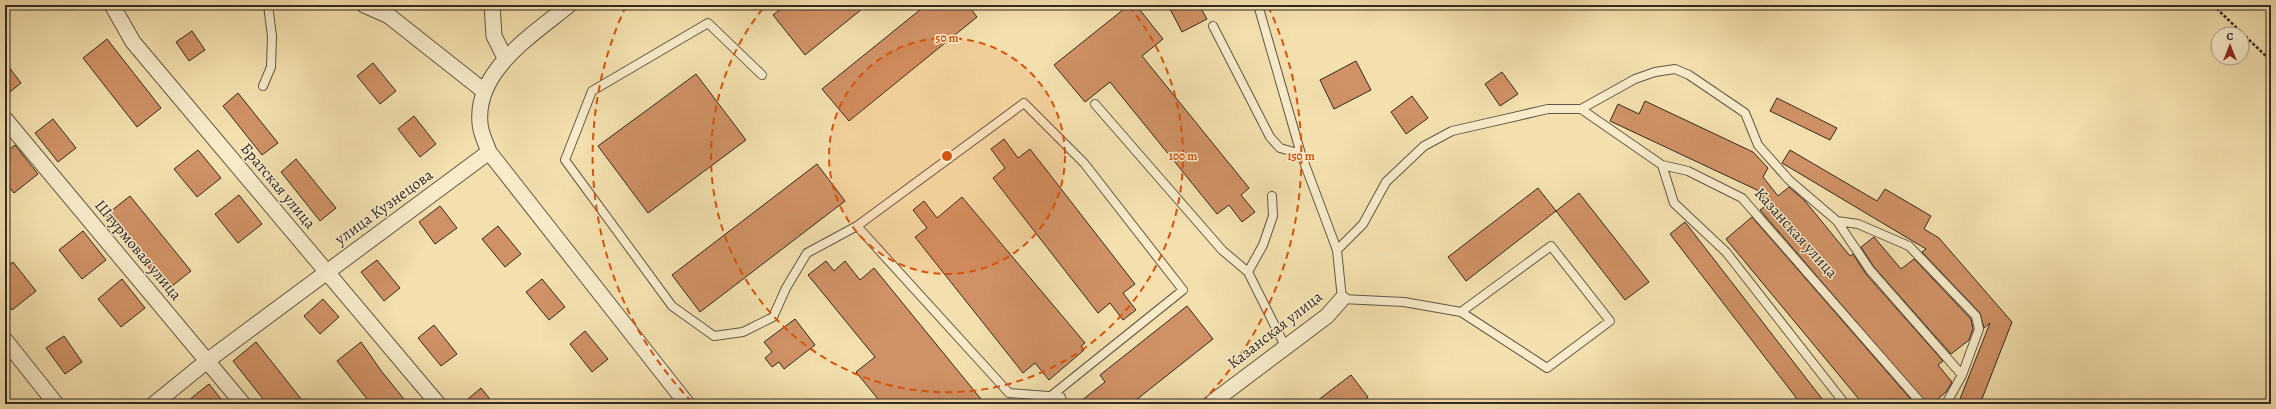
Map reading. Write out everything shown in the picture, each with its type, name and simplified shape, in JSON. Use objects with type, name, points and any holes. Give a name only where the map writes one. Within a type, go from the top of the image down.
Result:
[{"type":"street","name":"Братская улица","points":[[112,5],[133,42],[438,404]]},
{"type":"street","points":[[364,5],[389,16],[484,91]]},
{"type":"street","points":[[492,5],[494,36],[505,58]]},
{"type":"street","points":[[569,5],[505,58],[484,91],[480,123],[489,152],[687,404]]},
{"type":"street","name":"Штурмовая улица","points":[[5,119],[243,404]]},
{"type":"street","name":"улица Кузнецова","points":[[154,404],[207,361],[489,152]]},
{"type":"street","name":"Казанская улица","points":[[1210,404],[1285,346],[1327,316],[1342,299]]},
{"type":"street","points":[[5,340],[56,404]]},
{"type":"lane","points":[[263,86],[271,67],[272,36],[268,5]]},
{"type":"lane","name":"Казанская улица","points":[[1258,5],[1301,154],[1337,250],[1342,299]]},
{"type":"lane","points":[[762,75],[708,23],[592,91],[565,160],[672,306],[714,336],[743,332],[773,317],[786,288],[807,253],[857,226],[1024,103],[1084,163],[1182,290],[1041,404]]},
{"type":"lane","points":[[1213,26],[1270,137],[1280,148],[1301,154]]},
{"type":"lane","points":[[1337,250],[1364,224],[1386,182],[1424,146],[1452,131],[1548,109],[1582,109],[1635,80],[1655,72],[1675,69],[1689,75],[1745,113],[1758,145],[1789,180],[1837,222],[1870,270],[1962,375]]},
{"type":"lane","points":[[1095,104],[1222,250],[1248,272],[1285,346]]},
{"type":"lane","name":"Казанская улица","points":[[1582,109],[1662,164],[1688,171],[1742,198],[1922,404]]},
{"type":"lane","points":[[1662,164],[1674,203],[1726,252],[1845,404]]},
{"type":"lane","points":[[1248,272],[1263,245],[1273,216],[1272,196]]},
{"type":"lane","points":[[1837,222],[1858,224],[1909,246],[1976,316],[1979,329],[1962,375],[1946,404]]},
{"type":"lane","points":[[857,226],[1009,393],[1061,397],[1063,404]]},
{"type":"lane","points":[[1342,299],[1404,302],[1461,312],[1547,368],[1610,321],[1551,246],[1461,312]]},
{"type":"path","points":[[2213,5],[2271,61]]},
{"type":"building","points":[[786,5],[867,5],[805,55],[773,15]]},
{"type":"building","points":[[926,5],[968,5],[977,17],[849,121],[822,89]]},
{"type":"building","points":[[1129,5],[1136,5],[1163,39],[1142,56],[1249,188],[1241,195],[1255,212],[1242,222],[1229,205],[1217,214],[1110,82],[1085,102],[1054,65]]},
{"type":"building","points":[[1168,5],[1199,5],[1207,19],[1182,32]]},
{"type":"building","points":[[192,31],[205,50],[189,61],[176,42]]},
{"type":"building","points":[[107,39],[161,108],[137,127],[83,58]]},
{"type":"building","points":[[1356,61],[1371,90],[1334,109],[1320,80]]},
{"type":"building","points":[[5,62],[21,83],[5,96]]},
{"type":"building","points":[[373,63],[396,91],[380,104],[357,76]]},
{"type":"building","points":[[1502,72],[1518,94],[1500,106],[1485,84]]},
{"type":"building","points":[[696,74],[746,140],[648,213],[598,146]]},
{"type":"building","points":[[238,93],[278,143],[262,155],[223,106]]},
{"type":"building","points":[[1412,96],[1428,118],[1406,134],[1391,112]]},
{"type":"building","points":[[1777,98],[1837,128],[1830,140],[1770,111]]},
{"type":"building","points":[[1645,101],[1753,152],[1768,168],[1763,177],[1778,196],[1789,187],[1805,201],[1850,256],[1853,254],[1866,274],[1943,361],[1938,365],[1952,382],[1946,392],[1932,404],[1927,404],[1760,210],[1768,204],[1757,190],[1610,121],[1618,104],[1639,114]]},
{"type":"building","points":[[414,116],[436,144],[420,157],[398,129]]},
{"type":"building","points":[[53,119],[76,148],[58,162],[35,133]]},
{"type":"building","points":[[1004,139],[1018,158],[1030,149],[1135,284],[1123,293],[1136,310],[1123,320],[1110,303],[1098,313],[993,178],[1005,168],[991,149]]},
{"type":"building","points":[[15,145],[38,174],[14,193],[5,182],[5,153]]},
{"type":"building","points":[[198,150],[221,178],[197,197],[174,169]]},
{"type":"building","points":[[1790,150],[1877,201],[1885,189],[1931,216],[1924,229],[1939,238],[2012,322],[1980,404],[1958,404],[1990,323],[1984,328],[1980,313],[1922,252],[1926,249],[1782,163]]},
{"type":"building","points":[[296,159],[336,208],[320,221],[281,172]]},
{"type":"building","points":[[817,164],[845,201],[700,312],[672,275]]},
{"type":"building","points":[[1538,188],[1556,211],[1466,281],[1448,257]]},
{"type":"building","points":[[1579,193],[1649,282],[1625,300],[1556,211]]},
{"type":"building","points":[[239,195],[262,224],[238,243],[215,214]]},
{"type":"building","points":[[130,196],[191,271],[167,290],[106,215]]},
{"type":"building","points":[[962,197],[1085,343],[1081,346],[1084,350],[1049,380],[1035,363],[1023,373],[915,237],[927,228],[913,210],[924,201],[937,218]]},
{"type":"building","points":[[440,206],[457,228],[435,244],[419,222]]},
{"type":"building","points":[[1752,217],[1915,404],[1863,404],[1726,239]]},
{"type":"building","points":[[1685,222],[1826,404],[1801,404],[1670,234]]},
{"type":"building","points":[[498,226],[521,254],[505,267],[482,239]]},
{"type":"building","points":[[83,231],[106,260],[82,279],[59,250]]},
{"type":"building","points":[[1874,237],[1901,269],[1914,259],[1971,319],[1973,329],[1969,340],[1951,354],[1874,267],[1861,247]]},
{"type":"building","points":[[377,260],[400,288],[384,301],[361,272]]},
{"type":"building","points":[[826,261],[834,271],[845,261],[860,280],[874,268],[985,404],[882,404],[856,372],[875,357],[808,275]]},
{"type":"building","points":[[13,262],[36,291],[12,310],[5,301],[5,268]]},
{"type":"building","points":[[122,279],[145,308],[121,327],[98,299]]},
{"type":"building","points":[[542,279],[565,307],[549,320],[526,292]]},
{"type":"building","points":[[323,299],[339,317],[320,334],[304,316]]},
{"type":"building","points":[[1187,306],[1213,339],[1131,404],[1077,404],[1105,382],[1100,375]]},
{"type":"building","points":[[795,319],[815,345],[784,369],[779,362],[772,367],[765,358],[772,352],[764,342]]},
{"type":"building","points":[[434,325],[457,354],[441,366],[418,338]]},
{"type":"building","points":[[585,331],[608,359],[592,372],[570,344]]},
{"type":"building","points":[[64,336],[82,362],[65,374],[46,348]]},
{"type":"building","points":[[256,342],[305,404],[267,404],[233,361]]},
{"type":"building","points":[[361,342],[382,372],[408,404],[371,404],[337,361]]},
{"type":"building","points":[[1351,375],[1368,397],[1360,404],[1313,404]]},
{"type":"building","points":[[209,384],[225,404],[184,404]]},
{"type":"building","points":[[481,388],[494,404],[462,404]]}]
